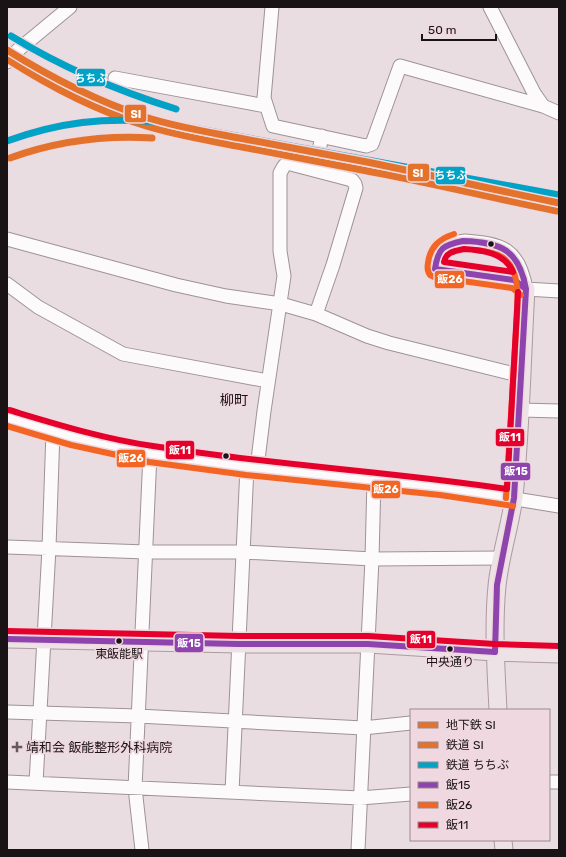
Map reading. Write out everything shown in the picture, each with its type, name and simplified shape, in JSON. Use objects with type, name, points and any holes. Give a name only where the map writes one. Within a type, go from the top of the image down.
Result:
[{"type":"main road","points":[[498,709],[495,652],[497,585],[514,498],[526,289]]},
{"type":"main road","points":[[7,639],[141,643],[368,644],[495,652],[559,654]]},
{"type":"street","points":[[7,62],[18,50],[70,7]]},
{"type":"street","points":[[272,7],[264,98],[273,126],[366,146],[372,144],[400,66],[543,106],[559,112]]},
{"type":"street","points":[[490,7],[534,93],[543,106]]},
{"type":"street","points":[[115,78],[266,106]]},
{"type":"street","points":[[315,170],[322,136]]},
{"type":"street","points":[[232,792],[243,552],[252,467],[281,304],[284,276],[280,251],[280,173],[287,163],[352,180],[356,188],[333,265],[316,314]]},
{"type":"street","points":[[7,238],[176,285],[226,296],[281,304],[316,314],[367,336],[389,343],[522,376]]},
{"type":"street","points":[[526,289],[522,273],[515,258],[504,248],[471,242],[457,242],[447,245],[438,254],[436,269],[514,280],[526,289],[559,291]]},
{"type":"street","points":[[7,284],[38,307],[123,354],[268,381]]},
{"type":"street","points":[[520,410],[559,411]]},
{"type":"street","points":[[7,418],[53,431],[150,454],[252,467],[441,487],[559,506]]},
{"type":"street","points":[[36,783],[49,548],[53,431]]},
{"type":"street","points":[[142,850],[135,788],[150,454]]},
{"type":"street","points":[[358,850],[372,559],[374,479]]},
{"type":"street","points":[[7,548],[49,548],[146,552],[243,552],[372,559],[502,558]]},
{"type":"street","points":[[7,712],[138,716],[363,728],[410,723]]},
{"type":"street","points":[[7,782],[360,798],[410,794]]},
{"type":"metro line","name":"SI","points":[[7,50],[40,70],[92,96],[127,111],[157,121],[367,162],[559,203]]},
{"type":"rail line","name":"ちちぶ","points":[[11,36],[31,48],[91,78],[176,109]]},
{"type":"rail line","name":"SI","points":[[7,59],[39,79],[90,105],[155,129],[557,211]]},
{"type":"rail line","name":"ちちぶ","points":[[7,141],[45,129],[82,122],[120,120],[160,122],[559,195]]},
{"type":"rail line","name":"SI","points":[[10,158],[45,147],[80,140],[116,137],[152,138]]},
{"type":"transit line","name":"飯26","points":[[454,234],[444,238],[433,248],[427,266],[430,275],[434,277],[512,288],[521,295]]},
{"type":"transit line","name":"飯15","points":[[463,241],[488,243],[498,246],[506,251],[519,265],[526,289],[514,280],[435,269],[440,252],[446,246],[463,241]]},
{"type":"transit line","name":"飯11","points":[[464,249],[479,250],[493,254],[505,261],[513,272],[444,262],[449,254],[454,251],[464,249]]},
{"type":"transit line","name":"飯26","points":[[475,250],[485,251],[502,257],[512,268],[517,283],[517,308],[506,498]]},
{"type":"transit line","name":"飯15","points":[[495,652],[497,585],[514,498],[526,289]]},
{"type":"transit line","name":"飯11","points":[[9,410],[98,435],[135,443],[197,453],[418,477],[507,489],[518,292]]},
{"type":"transit line","name":"飯26","points":[[7,426],[71,445],[149,462],[246,475],[440,495],[513,506]]},
{"type":"transit line","name":"飯11","points":[[7,631],[239,636],[368,636],[495,644],[559,646]]},
{"type":"transit line","name":"飯15","points":[[7,639],[239,644],[368,644],[495,652]]},
{"type":"place","name":"東飯能駅","points":[[119,641]]},
{"type":"place","name":"中央通り","points":[[450,649]]},
{"type":"place","name":"靖和会 飯能整形外科病院","points":[[17,747]]},
{"type":"district","name":"柳町","points":[[234,400]]}]
